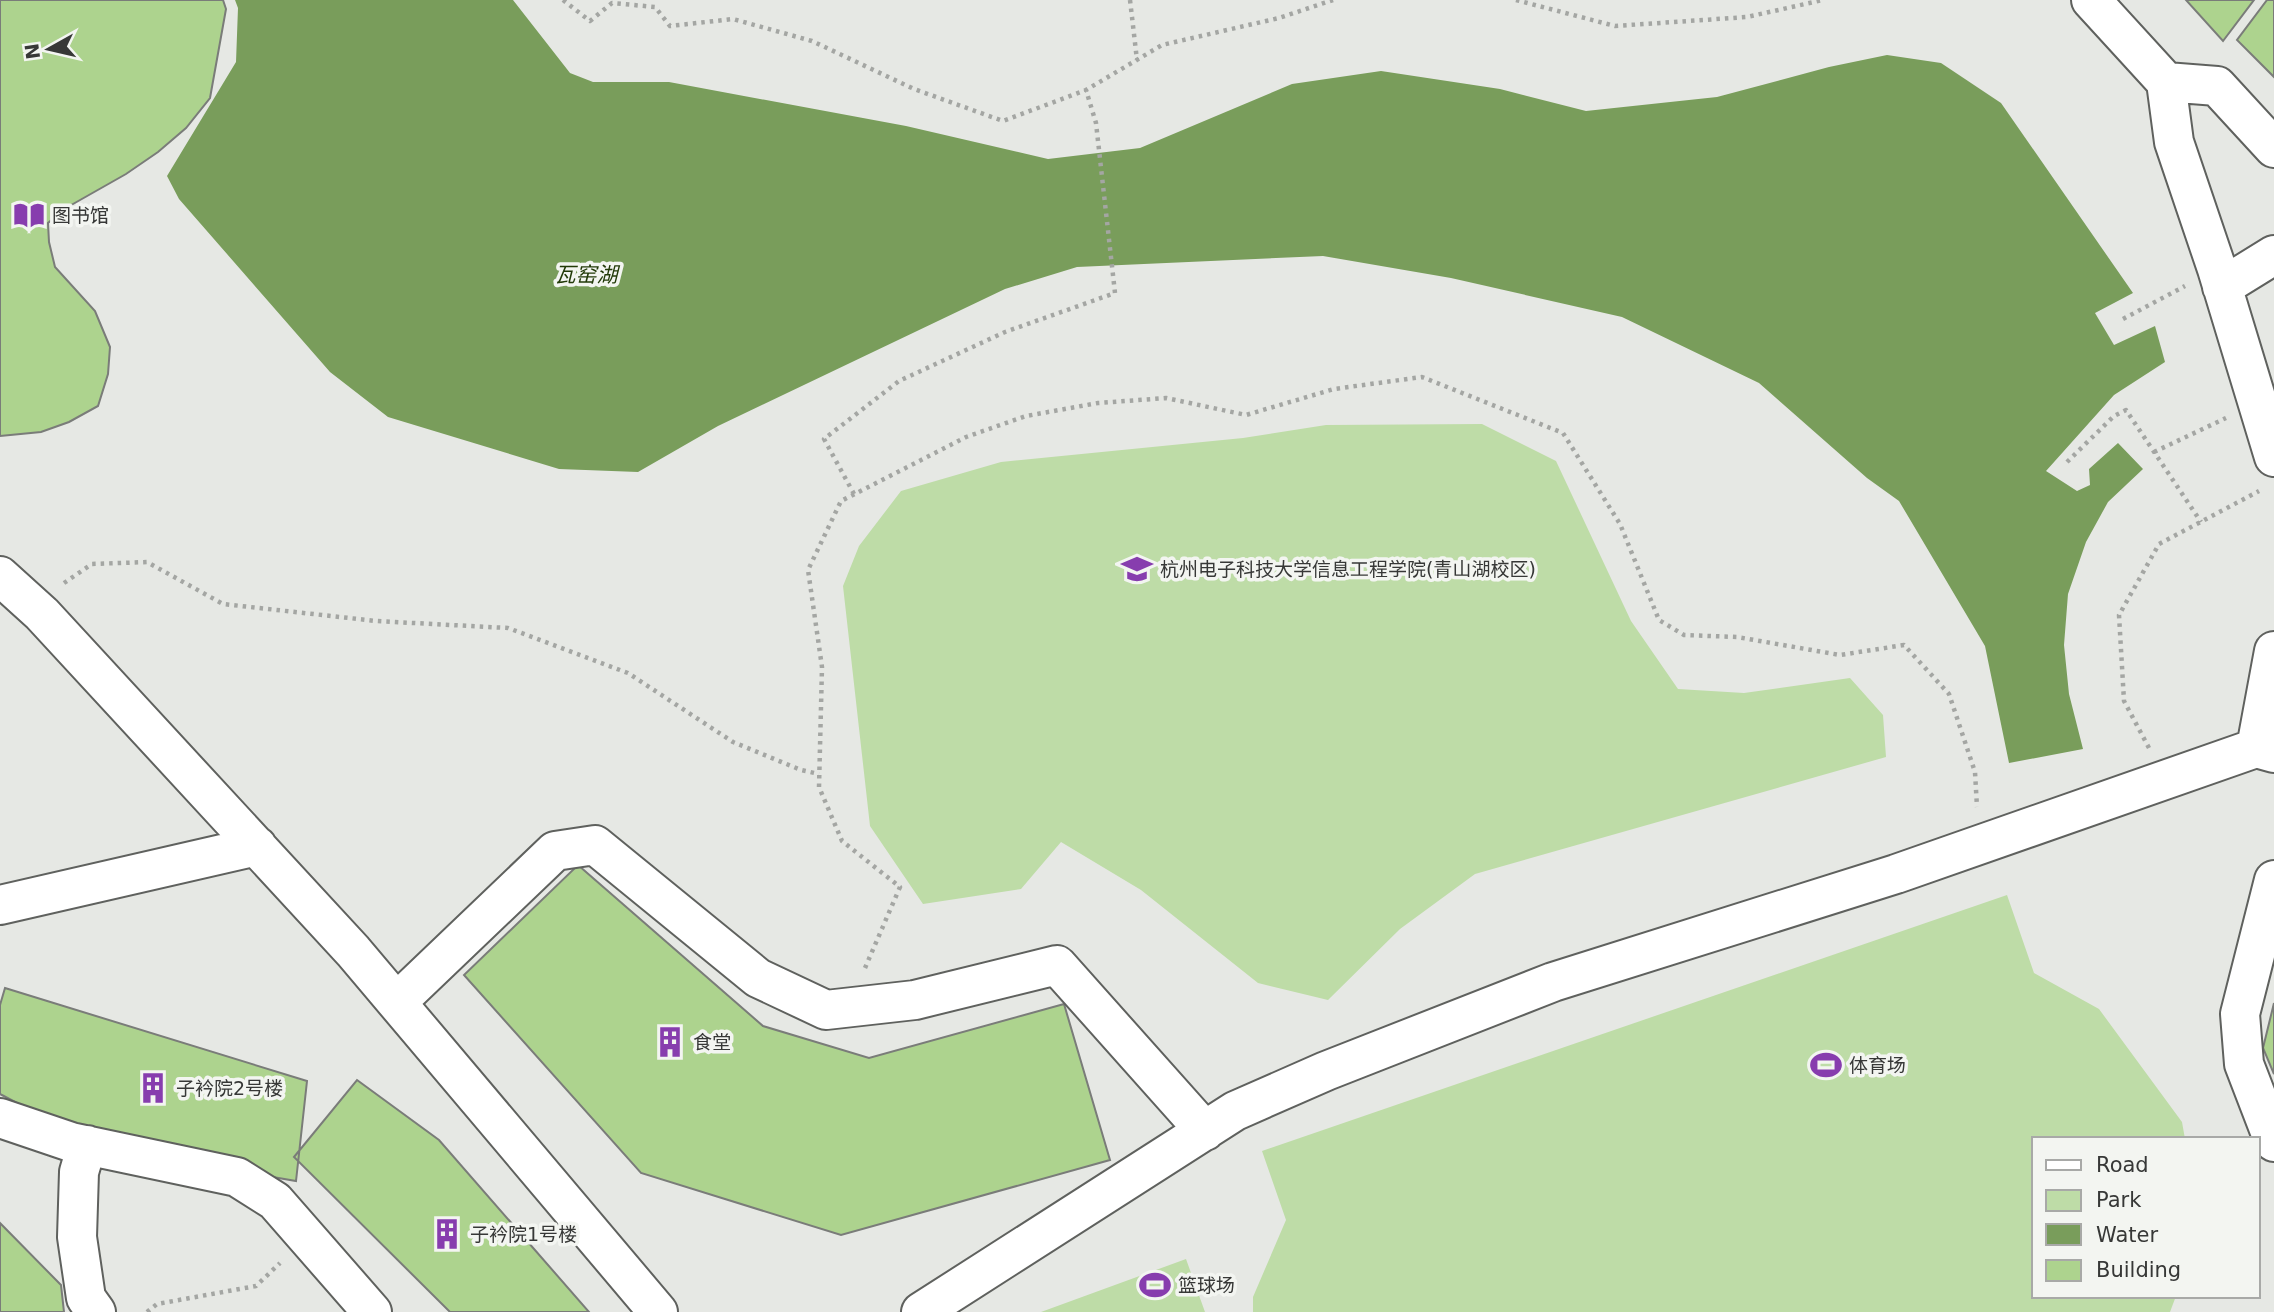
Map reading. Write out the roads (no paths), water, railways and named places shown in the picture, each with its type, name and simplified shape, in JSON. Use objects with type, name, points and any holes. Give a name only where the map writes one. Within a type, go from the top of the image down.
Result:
[{"type":"street","points":[[2091,0],[2166,82],[2174,142],[2258,402],[2268,473]]},
{"type":"street","points":[[2166,82],[2217,86],[2274,148]]},
{"type":"street","points":[[2219,278],[2274,255]]},
{"type":"street","points":[[0,576],[32,606],[354,951],[658,1312]]},
{"type":"street","points":[[921,1312],[1235,1111],[1326,1071],[1553,982],[1896,874],[2166,779],[2265,750],[2274,651]]},
{"type":"street","points":[[397,1002],[555,850],[595,845],[758,978],[826,1010],[915,1000],[1057,965],[1205,1131]]},
{"type":"street","points":[[0,905],[257,846]]},
{"type":"street","points":[[2274,880],[2240,1014],[2244,1064],[2274,1142]]},
{"type":"street","points":[[0,1118],[87,1145],[237,1177],[275,1201],[372,1312]]},
{"type":"street","points":[[87,1145],[79,1172],[77,1237],[86,1298],[96,1312]]},
{"type":"water","name":"瓦窑湖","points":[[235,0],[513,0],[570,73],[593,82],[669,82],[906,126],[1048,159],[1140,148],[1292,84],[1381,71],[1500,89],[1586,111],[1717,97],[1829,67],[1887,55],[1941,63],[2001,103],[2133,293],[2095,313],[2114,345],[2155,326],[2165,362],[2114,395],[2046,471],[2077,491],[2090,485],[2089,469],[2118,443],[2143,469],[2108,502],[2086,542],[2068,594],[2064,645],[2069,694],[2083,749],[2009,763],[1985,646],[1899,501],[1867,478],[1759,383],[1622,317],[1451,278],[1323,256],[1077,267],[1005,289],[718,426],[638,472],[559,469],[388,417],[330,372],[179,199],[167,176],[236,62],[238,8]]},
{"type":"place","name":"图书馆","points":[[29,215]]},
{"type":"place","name":"杭州电子科技大学信息工程学院(青山湖校区)","points":[[1137,569]]},
{"type":"place","name":"食堂","points":[[670,1042]]},
{"type":"place","name":"体育场","points":[[1826,1065]]},
{"type":"place","name":"子衿院2号楼","points":[[153,1088]]},
{"type":"place","name":"子衿院1号楼","points":[[447,1234]]},
{"type":"place","name":"篮球场","points":[[1155,1285]]}]
